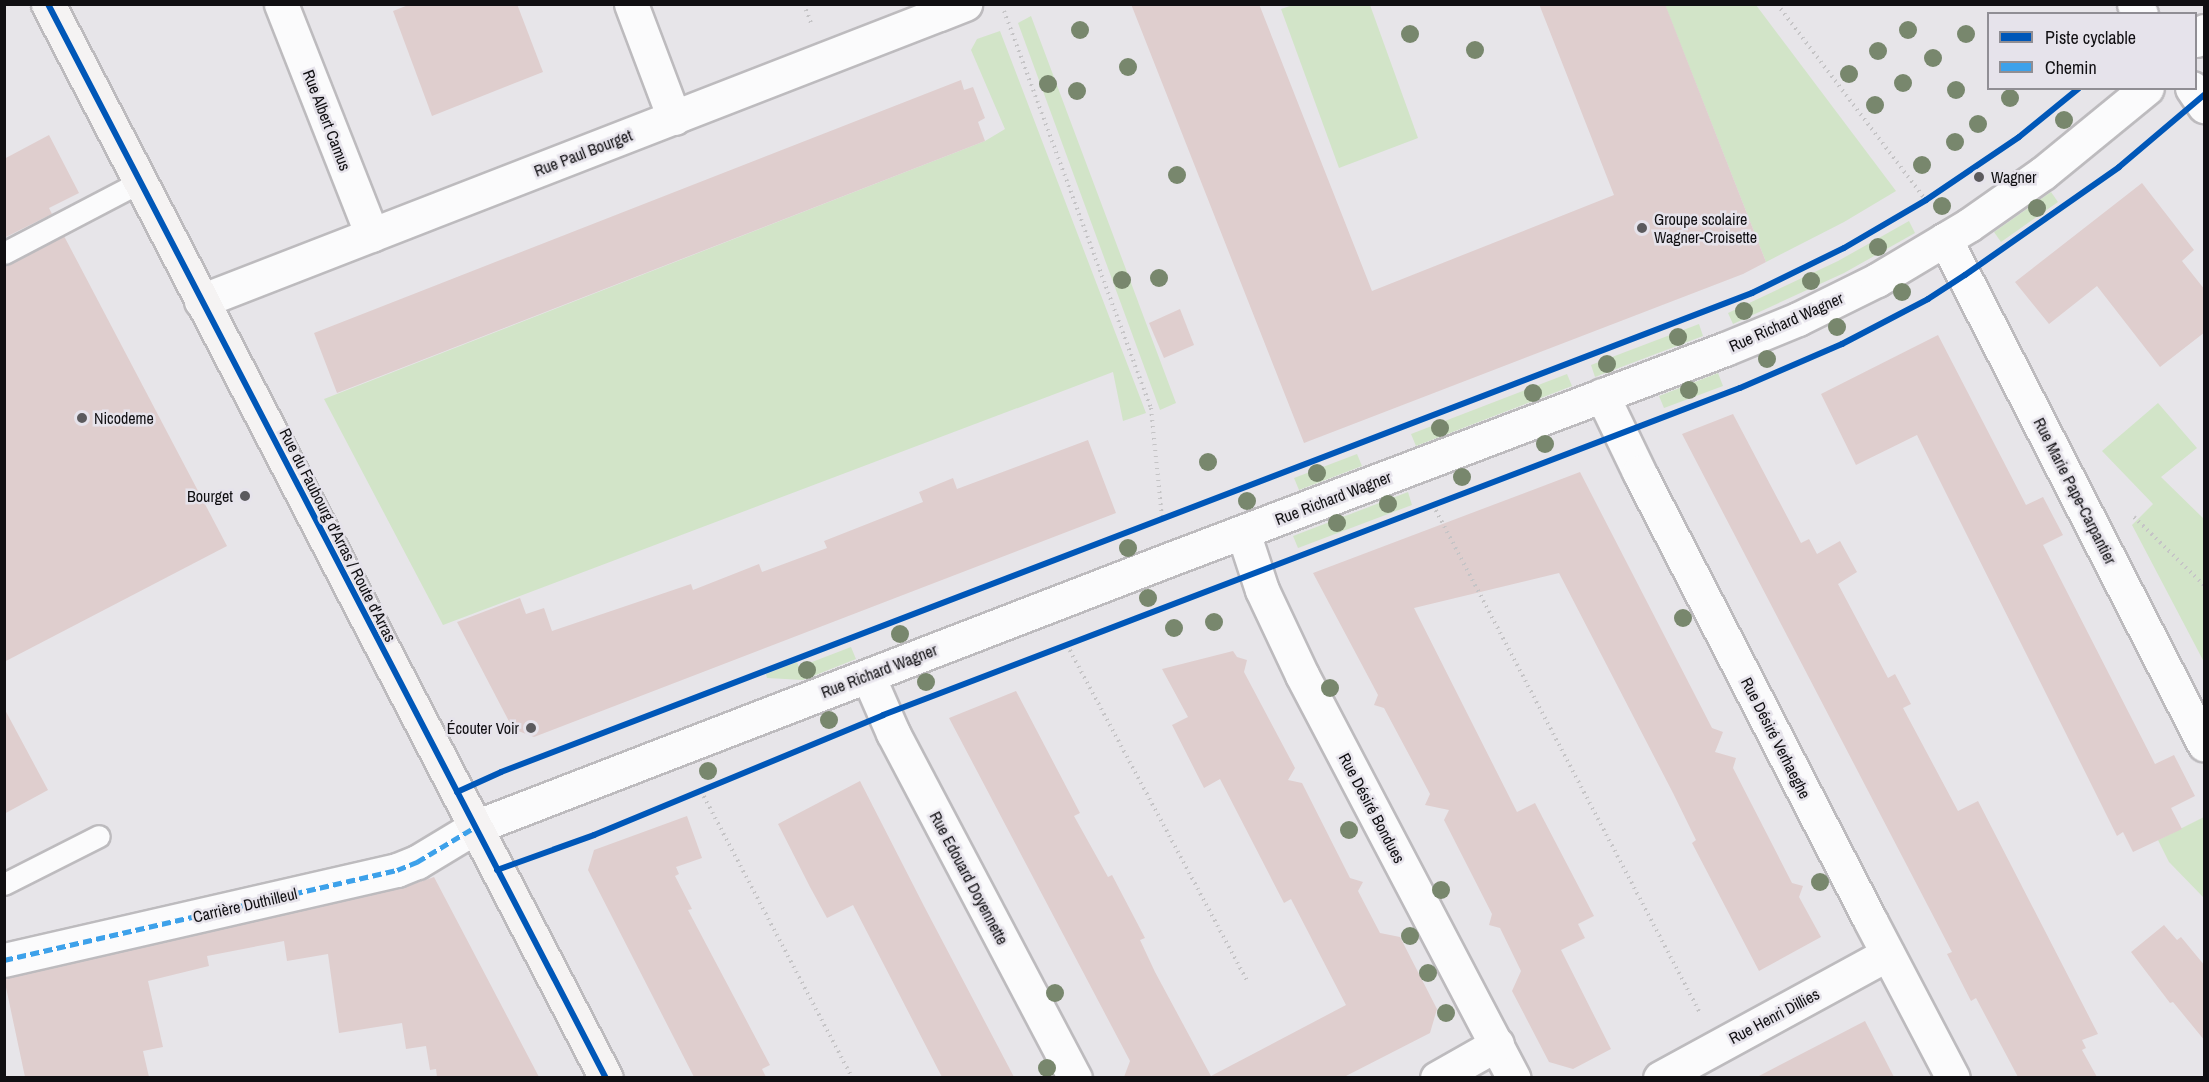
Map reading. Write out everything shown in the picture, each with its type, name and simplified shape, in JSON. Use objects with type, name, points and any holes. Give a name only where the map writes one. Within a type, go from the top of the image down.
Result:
[{"type":"main road","name":"Rue du Faubourg d'Arras / Route d'Arras","points":[[48,4],[606,1077]]},
{"type":"street","name":"Rue Albert Camus","points":[[281,4],[372,235]]},
{"type":"street","points":[[631,4],[674,118]]},
{"type":"street","name":"Rue Paul Bourget","points":[[201,301],[965,4]]},
{"type":"street","name":"Rue Richard Wagner","points":[[475,827],[1798,319],[1876,280],[1945,239],[2043,173],[2145,90]]},
{"type":"street","points":[[2193,90],[2205,106]]},
{"type":"street","name":"Rue Marie Pape-Carpantier","points":[[1945,239],[2205,744]]},
{"type":"street","name":"Rue Désiré Verhaeghe","points":[[1602,395],[1639,472],[1887,954],[1953,1077]]},
{"type":"street","name":"Rue Désiré Bondues","points":[[1243,532],[1262,590],[1302,675],[1514,1077]]},
{"type":"street","name":"Rue Edouard Doyennette","points":[[868,676],[893,733],[1075,1077]]},
{"type":"street","name":"Carrière Duthilleul","points":[[4,960],[397,870],[417,862],[475,827]]},
{"type":"street","name":"Rue Henri Dillies","points":[[1660,1077],[1887,954]]},
{"type":"street","points":[[1437,1077],[1497,1044]]},
{"type":"lane","points":[[4,253],[140,182]]},
{"type":"lane","points":[[4,884],[99,836]]},
{"type":"path","points":[[1002,4],[1151,408],[1162,519],[1173,558]]},
{"type":"path","points":[[1778,4],[1926,200]]},
{"type":"path","points":[[1917,206],[1935,195]]},
{"type":"path","points":[[1422,509],[1444,501]]},
{"type":"path","points":[[1433,505],[1718,1047]]},
{"type":"path","points":[[1151,523],[1173,515]]},
{"type":"path","points":[[1056,650],[1078,641]]},
{"type":"path","points":[[1067,645],[1248,983]]},
{"type":"path","points":[[690,795],[711,786]]},
{"type":"path","points":[[700,791],[852,1077]]},
{"type":"green space","points":[[1293,5],[1370,5],[1418,138],[1339,168],[1281,9]]},
{"type":"green space","points":[[1665,5],[1756,5],[1896,191],[1844,222],[1766,262]]},
{"type":"green space","points":[[1031,16],[1176,403],[1160,410],[1018,23]]},
{"type":"green space","points":[[1000,31],[1146,413],[1123,421],[1113,372],[443,625],[324,399],[985,141],[1005,129],[971,50],[977,39]]},
{"type":"green space","points":[[2051,192],[2058,202],[2001,242],[1994,232]]},
{"type":"green space","points":[[1909,221],[1915,233],[1844,273],[1733,324],[1728,313],[1838,261]]},
{"type":"green space","points":[[1699,324],[1703,336],[1595,377],[1591,365]]},
{"type":"green space","points":[[1718,373],[1723,386],[1664,408],[1659,396]]},
{"type":"green space","points":[[1567,374],[1572,386],[1416,446],[1411,434]]},
{"type":"green space","points":[[2158,403],[2197,448],[2161,477],[2204,519],[2204,662],[2132,525],[2153,504],[2102,451]]},
{"type":"green space","points":[[1357,454],[1362,466],[1299,490],[1294,478]]},
{"type":"green space","points":[[1408,492],[1412,505],[1298,548],[1293,536]]},
{"type":"green space","points":[[851,647],[856,659],[803,680],[767,678],[766,674],[797,662],[799,667]]},
{"type":"green space","points":[[2204,817],[2204,898],[2169,862],[2158,840]]},
{"type":"building","points":[[411,4],[517,4],[543,72],[432,116],[393,11]]},
{"type":"building","name":"Groupe scolaire Wagner-Croisette","points":[[1131,4],[1259,4],[1372,291],[1614,195],[1539,4],[1665,4],[1766,262],[1743,274],[1304,443]]},
{"type":"building","points":[[961,80],[964,90],[973,87],[985,118],[978,122],[985,141],[337,393],[314,333]]},
{"type":"building","points":[[49,135],[79,193],[49,208],[52,214],[4,238],[4,159]]},
{"type":"building","points":[[2142,183],[2194,250],[2182,261],[2205,290],[2205,332],[2160,367],[2097,286],[2049,324],[2015,282]]},
{"type":"building","name":"Nicodeme","points":[[64,236],[227,546],[4,662],[4,266]]},
{"type":"building","points":[[1180,309],[1194,345],[1164,358],[1149,323]]},
{"type":"building","points":[[1938,335],[2026,505],[2043,497],[2063,535],[2043,545],[2155,764],[2174,755],[2195,796],[2171,808],[2182,829],[2133,852],[2123,832],[2117,836],[1917,435],[1856,465],[1821,394]]},
{"type":"building","points":[[1733,414],[1801,543],[1809,539],[1817,554],[1840,541],[1857,572],[1838,584],[1888,678],[1895,674],[1911,704],[1903,708],[1958,811],[1978,801],[2098,1034],[2082,1040],[2086,1048],[2082,1050],[2097,1077],[2018,1077],[1976,998],[1971,1001],[1947,954],[1952,952],[1682,434]]},
{"type":"building","points":[[1088,440],[1116,513],[534,737],[513,729],[457,622],[520,598],[526,614],[544,608],[552,631],[691,584],[693,590],[759,564],[762,572],[827,548],[824,541],[923,502],[919,492],[953,478],[957,489]]},
{"type":"building","points":[[1580,472],[1712,728],[1723,732],[1715,752],[1736,758],[1733,768],[1792,883],[1803,886],[1799,897],[1821,937],[1759,971],[1692,843],[1696,840],[1673,793],[1559,573],[1414,608],[1517,812],[1535,803],[1594,916],[1578,924],[1585,938],[1561,950],[1611,1049],[1573,1069],[1549,1062],[1512,991],[1521,971],[1500,928],[1489,925],[1492,914],[1444,820],[1449,810],[1425,805],[1430,794],[1384,708],[1374,705],[1378,695],[1313,573]]},
{"type":"building","points":[[1233,651],[1237,657],[1247,660],[1244,672],[1295,768],[1288,780],[1302,783],[1350,878],[1363,882],[1358,891],[1380,933],[1400,937],[1437,1009],[1430,1033],[1344,1077],[1124,1077],[1130,1061],[949,718],[1016,691],[1080,813],[1074,816],[1108,877],[1112,875],[1145,938],[1140,940],[1155,972],[1211,1076],[1346,1005],[1291,899],[1284,903],[1220,779],[1204,788],[1172,725],[1188,717],[1162,669]]},
{"type":"building","points":[[4,708],[48,790],[4,814]]},
{"type":"building","points":[[860,781],[1014,1077],[942,1077],[853,905],[827,918],[810,887],[778,824]]},
{"type":"building","points":[[687,816],[702,858],[676,867],[679,874],[675,876],[692,909],[688,910],[770,1065],[762,1069],[766,1077],[694,1077],[588,870],[594,850]]},
{"type":"building","points":[[434,877],[539,1077],[437,1077],[436,1069],[430,1070],[426,1046],[406,1049],[402,1023],[339,1033],[328,954],[287,961],[284,941],[207,956],[209,966],[148,981],[163,1047],[143,1051],[149,1077],[25,1077],[4,978],[401,888]]},
{"type":"building","points":[[2164,925],[2177,940],[2181,937],[2205,966],[2205,1041],[2173,1002],[2170,1003],[2131,952]]},
{"type":"building","points":[[1865,1021],[1894,1077],[1757,1077]]},
{"type":"marked path","points":[[4,960],[397,870],[417,862],[475,827]]},
{"type":"cycle path","points":[[48,4],[606,1078]]},
{"type":"cycle path","points":[[457,792],[501,772],[1752,293],[1844,248],[1926,200],[2019,137],[2077,90]]},
{"type":"cycle path","points":[[497,870],[594,835],[883,715],[1740,388],[1842,344],[1928,299],[1965,275],[2119,167],[2204,95]]},
{"type":"place","name":"Wagner","points":[[1979,177]]},
{"type":"place","name":"Groupe scolaire Wagner-Croisette","points":[[1642,228]]},
{"type":"place","name":"Nicodeme","points":[[82,418]]},
{"type":"place","name":"Bourget","points":[[245,496]]},
{"type":"place","name":"Écouter Voir","points":[[531,728]]}]
